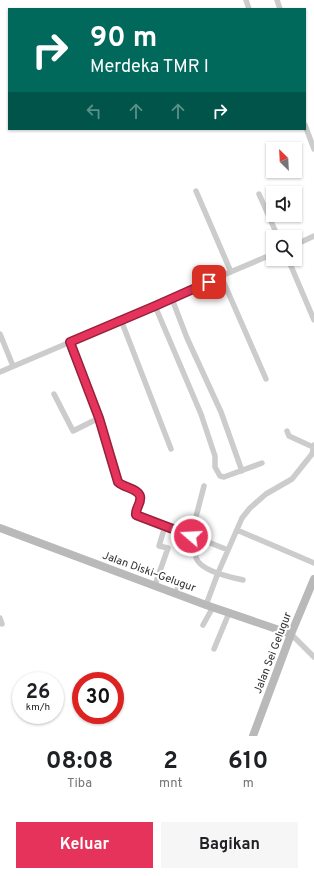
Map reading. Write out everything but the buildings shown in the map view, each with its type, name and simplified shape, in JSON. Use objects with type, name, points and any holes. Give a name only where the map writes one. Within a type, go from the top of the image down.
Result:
[{"type":"main road","name":"Jalan Diski–Gelugur","points":[[0,528],[209,606],[291,634]]},
{"type":"main road","name":"Jalan Sei Gelugur","points":[[253,736],[291,634],[314,579]]},
{"type":"street","points":[[306,128],[314,149]]},
{"type":"street","points":[[196,191],[231,272]]},
{"type":"street","points":[[259,194],[275,230]]},
{"type":"street","points":[[302,241],[314,236]]},
{"type":"street","points":[[0,372],[172,299],[266,257]]},
{"type":"street","points":[[291,266],[314,320]]},
{"type":"street","points":[[221,276],[266,379]]},
{"type":"street","points":[[172,299],[221,412],[242,471]]},
{"type":"street","points":[[155,306],[207,428],[216,456],[216,467],[220,476],[224,477],[262,463]]},
{"type":"street","points":[[121,320],[171,449]]},
{"type":"street","points":[[0,334],[13,366]]},
{"type":"street","points":[[70,342],[99,418],[118,482],[138,493],[140,496],[136,515],[228,550]]},
{"type":"street","points":[[54,394],[73,431],[99,418]]},
{"type":"street","points":[[203,625],[218,573],[242,518],[256,502],[266,494],[292,479],[312,454],[314,446],[288,436],[287,431]]},
{"type":"street","points":[[191,536],[204,486]]},
{"type":"street","points":[[155,585],[168,548],[159,546],[165,526]]},
{"type":"street","points":[[237,530],[314,563]]},
{"type":"street","points":[[198,538],[196,552],[197,560],[202,565],[218,573],[243,580]]},
{"type":"street","points":[[176,593],[179,584]]},
{"type":"street","points":[[214,649],[229,613]]},
{"type":"street","points":[[291,634],[314,657]]},
{"type":"route","points":[[191,536],[136,515],[135,513],[140,496],[134,490],[118,482],[99,418],[70,342],[209,282]]}]
